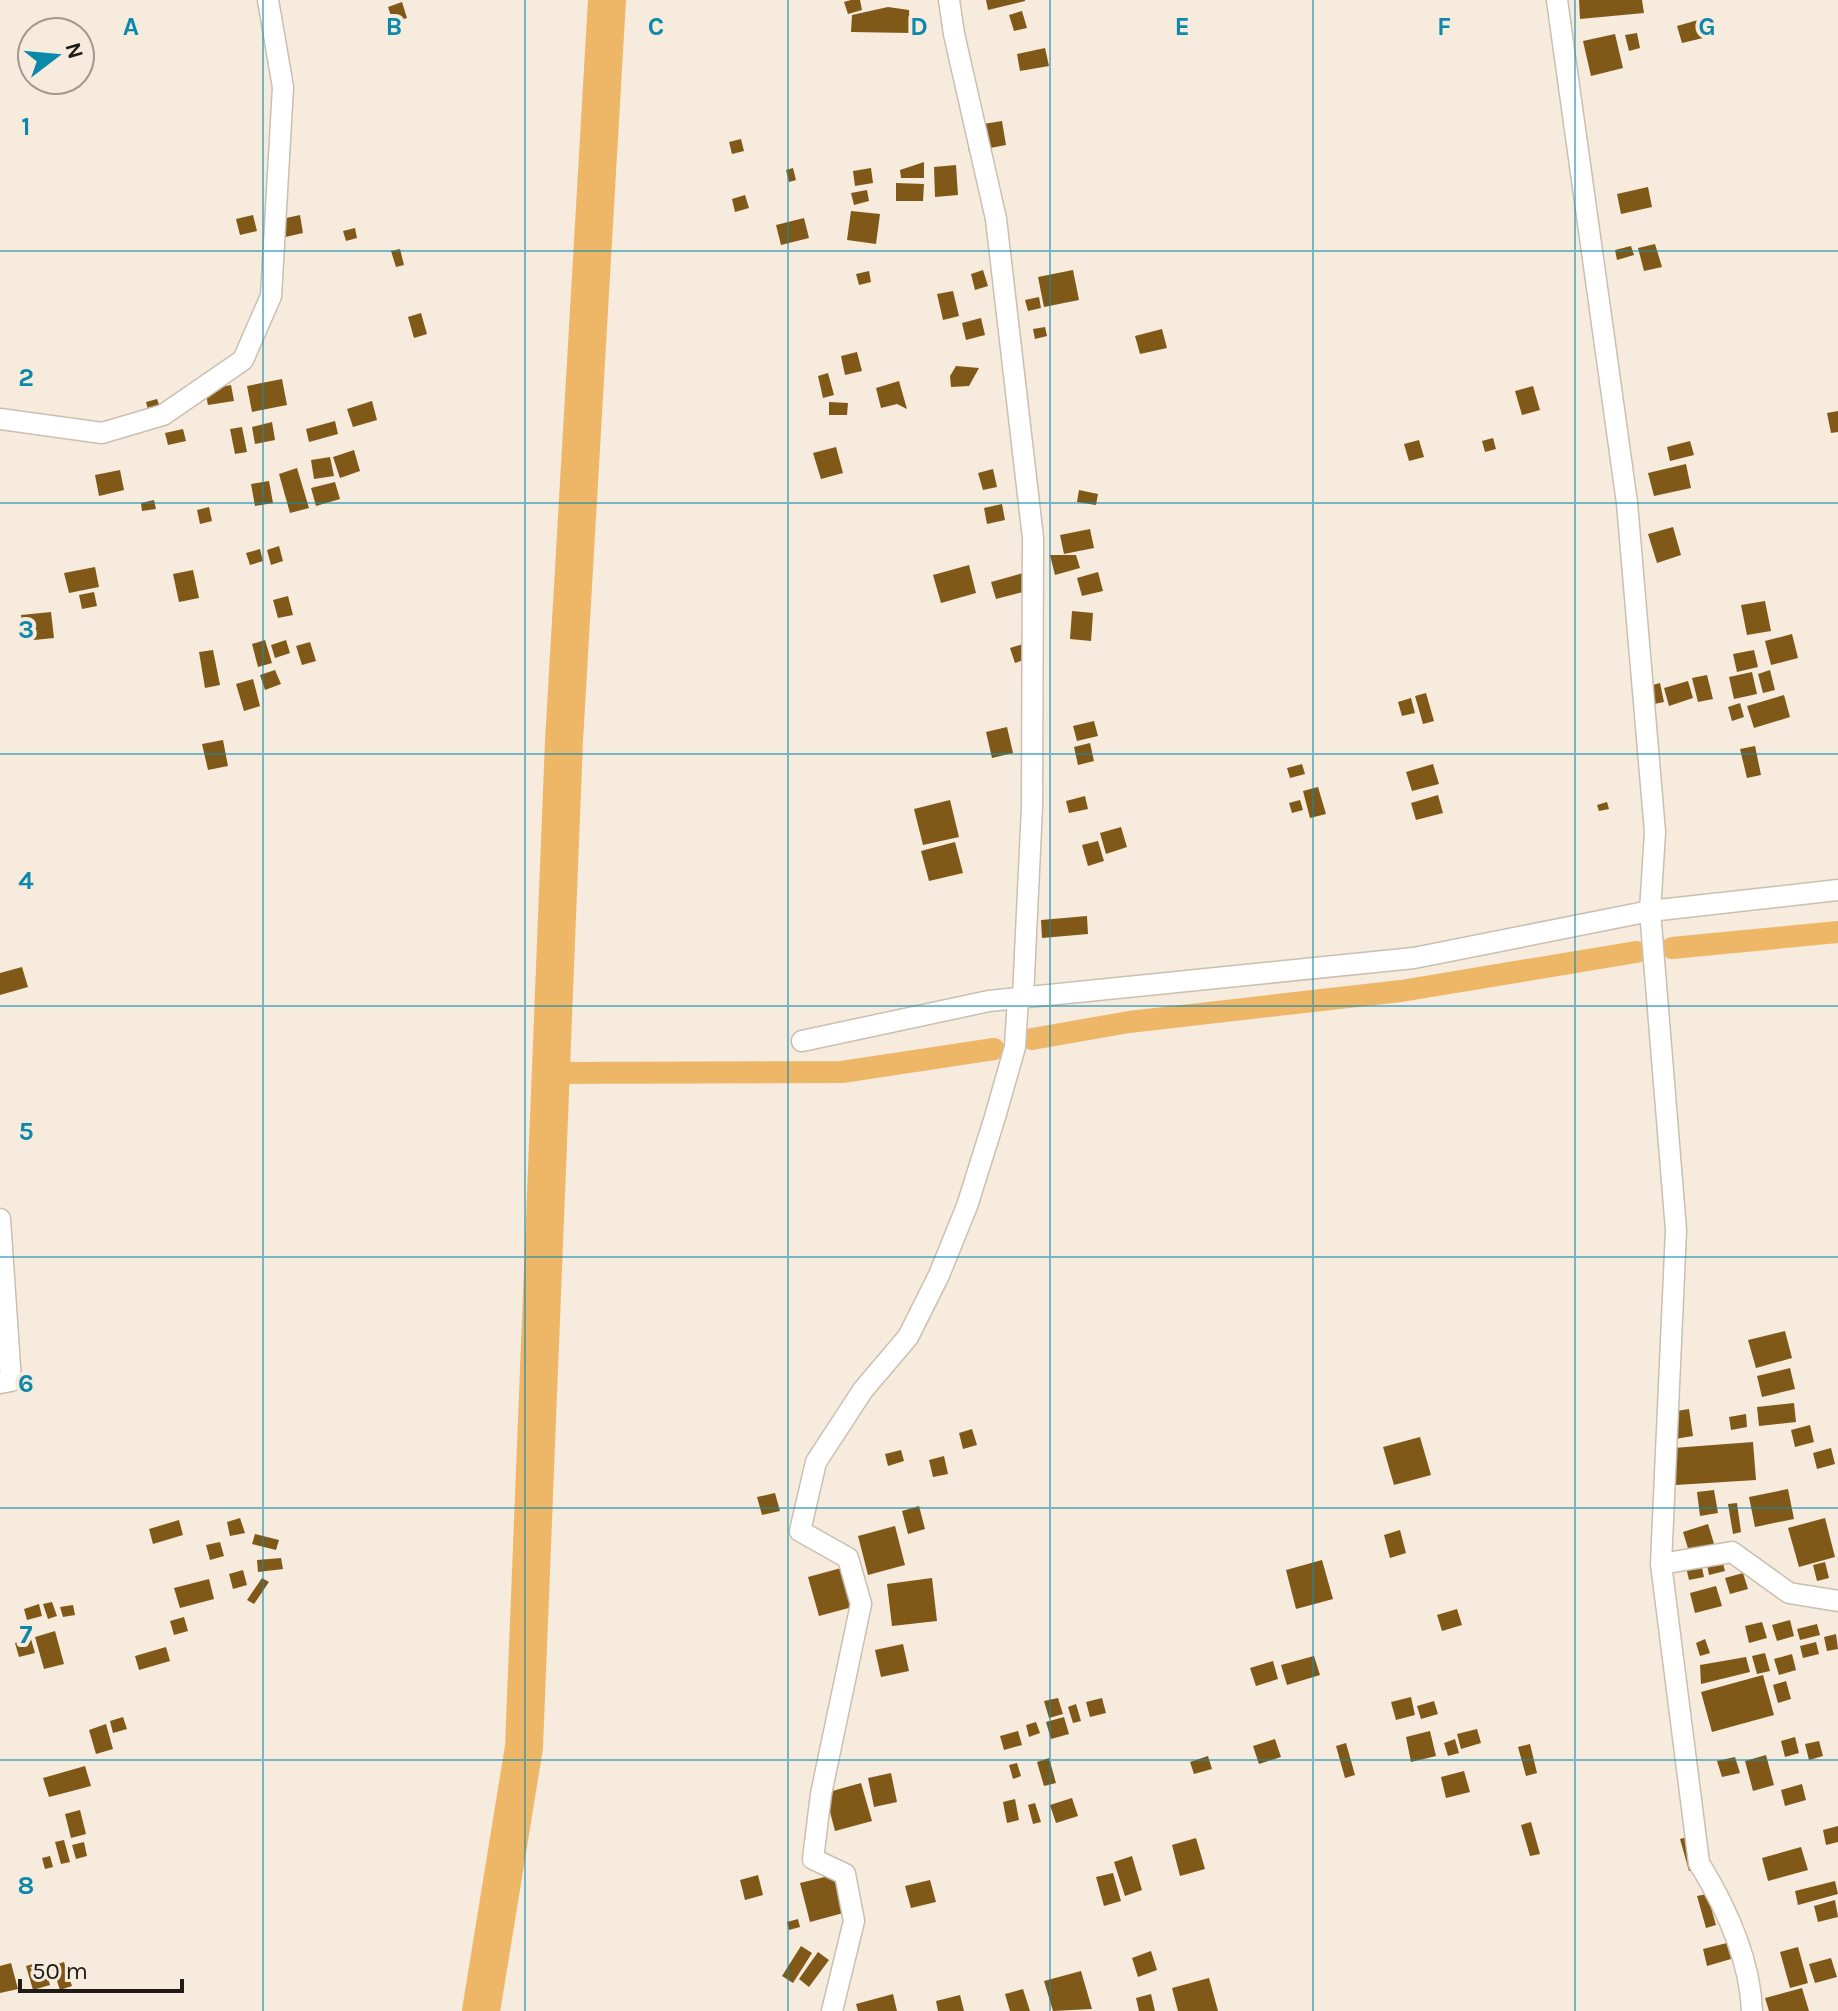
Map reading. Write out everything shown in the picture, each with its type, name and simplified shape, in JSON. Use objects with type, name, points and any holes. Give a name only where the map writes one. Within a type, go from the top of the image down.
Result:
[{"type":"street","points":[[0,419],[102,433],[163,415],[243,360],[271,296],[283,87],[268,0]]},
{"type":"street","points":[[832,2011],[854,1921],[845,1874],[813,1859],[821,1794],[861,1604],[848,1558],[800,1531],[816,1462],[863,1390],[908,1337],[939,1275],[967,1206],[1003,1089],[1015,1047],[1021,997],[1032,807],[1033,538],[996,219],[949,0]]},
{"type":"street","points":[[1557,0],[1627,503],[1655,832],[1650,911],[1676,1230],[1661,1564],[1699,1863],[1723,1902],[1751,1985],[1752,2011]]},
{"type":"street","points":[[802,1041],[989,1001],[1414,958],[1650,911],[1838,890]]},
{"type":"street","points":[[0,1219],[11,1381],[0,1383]]},
{"type":"street","points":[[1661,1564],[1732,1552],[1789,1593],[1838,1601]]},
{"type":"building","points":[[860,0],[862,10],[848,14],[844,2]]},
{"type":"building","points":[[986,0],[1025,0],[1025,1],[988,10]]},
{"type":"building","points":[[1579,0],[1642,0],[1644,13],[1580,19]]},
{"type":"building","points":[[402,2],[407,18],[393,22],[388,7]]},
{"type":"building","points":[[888,7],[909,10],[910,33],[851,32],[852,15]]},
{"type":"building","points":[[1022,11],[1027,28],[1014,31],[1009,15]]},
{"type":"building","points":[[1698,20],[1703,38],[1682,43],[1677,26]]},
{"type":"building","points":[[1637,33],[1640,48],[1629,51],[1625,35]]},
{"type":"building","points":[[1615,34],[1623,68],[1591,76],[1583,41]]},
{"type":"building","points":[[1045,48],[1049,66],[1020,71],[1017,54]]},
{"type":"building","points":[[1002,121],[1006,145],[969,152],[965,127]]},
{"type":"building","points":[[741,139],[744,151],[732,154],[729,142]]},
{"type":"building","points":[[924,162],[924,178],[901,178],[900,170]]},
{"type":"building","points":[[956,165],[958,195],[935,197],[934,167]]},
{"type":"building","points":[[793,168],[796,180],[789,182],[786,170]]},
{"type":"building","points":[[871,168],[873,183],[855,186],[853,171]]},
{"type":"building","points":[[896,183],[924,184],[923,201],[896,201]]},
{"type":"building","points":[[1648,187],[1652,207],[1621,214],[1617,194]]},
{"type":"building","points":[[867,190],[869,201],[854,205],[851,193]]},
{"type":"building","points":[[745,195],[749,208],[735,212],[732,199]]},
{"type":"building","points":[[851,211],[880,214],[876,244],[847,240]]},
{"type":"building","points":[[253,215],[257,231],[240,235],[236,219]]},
{"type":"building","points":[[300,215],[303,233],[281,238],[277,220]]},
{"type":"building","points":[[804,218],[809,238],[781,245],[776,225]]},
{"type":"building","points":[[355,228],[357,238],[346,241],[343,231]]},
{"type":"building","points":[[1655,244],[1662,267],[1644,271],[1638,248]]},
{"type":"building","points":[[1631,246],[1634,255],[1617,260],[1615,250]]},
{"type":"building","points":[[400,249],[404,265],[396,267],[391,251]]},
{"type":"building","points":[[983,270],[988,286],[975,290],[971,274]]},
{"type":"building","points":[[1073,270],[1079,300],[1044,307],[1038,277]]},
{"type":"building","points":[[869,271],[871,282],[859,285],[856,274]]},
{"type":"building","points":[[953,291],[959,316],[943,320],[937,294]]},
{"type":"building","points":[[1039,297],[1041,308],[1028,311],[1025,300]]},
{"type":"building","points":[[421,313],[427,334],[414,338],[408,317]]},
{"type":"building","points":[[981,318],[985,335],[966,340],[962,323]]},
{"type":"building","points":[[1045,327],[1047,336],[1035,339],[1033,329]]},
{"type":"building","points":[[1162,329],[1167,348],[1140,354],[1135,336]]},
{"type":"building","points":[[857,352],[862,371],[845,375],[841,356]]},
{"type":"building","points":[[956,366],[979,368],[969,386],[951,387],[950,376]]},
{"type":"building","points":[[828,373],[834,395],[823,398],[818,376]]},
{"type":"building","points":[[282,379],[287,405],[252,412],[247,386]]},
{"type":"building","points":[[899,381],[907,409],[897,404],[881,408],[876,388]]},
{"type":"building","points":[[231,385],[234,401],[208,405],[205,390]]},
{"type":"building","points":[[1533,386],[1540,410],[1522,415],[1515,391]]},
{"type":"building","points":[[157,399],[160,407],[148,410],[146,402]]},
{"type":"building","points":[[372,401],[377,420],[353,427],[347,409]]},
{"type":"building","points":[[829,402],[848,403],[847,415],[829,415]]},
{"type":"building","points":[[1838,411],[1838,432],[1831,433],[1827,413]]},
{"type":"building","points":[[335,421],[338,434],[309,442],[306,429]]},
{"type":"building","points":[[272,422],[275,440],[255,444],[252,427]]},
{"type":"building","points":[[242,427],[247,452],[235,454],[230,429]]},
{"type":"building","points":[[183,429],[186,441],[168,445],[165,433]]},
{"type":"building","points":[[1493,438],[1496,449],[1485,452],[1482,441]]},
{"type":"building","points":[[1419,440],[1424,457],[1409,461],[1404,444]]},
{"type":"building","points":[[1690,441],[1694,455],[1670,461],[1667,447]]},
{"type":"building","points":[[836,447],[843,473],[821,479],[813,453]]},
{"type":"building","points":[[354,450],[360,471],[340,478],[333,457]]},
{"type":"building","points":[[330,457],[334,476],[314,479],[311,460]]},
{"type":"building","points":[[1686,464],[1691,488],[1654,496],[1648,473]]},
{"type":"building","points":[[297,468],[309,508],[290,513],[279,474]]},
{"type":"building","points":[[993,469],[997,487],[983,490],[978,473]]},
{"type":"building","points":[[120,470],[124,490],[99,496],[95,475]]},
{"type":"building","points":[[269,481],[273,503],[255,506],[251,484]]},
{"type":"building","points":[[335,482],[340,499],[316,506],[311,488]]},
{"type":"building","points":[[1079,490],[1098,494],[1096,505],[1077,502]]},
{"type":"building","points":[[154,500],[156,509],[142,511],[141,503]]},
{"type":"building","points":[[1002,504],[1005,520],[987,524],[984,508]]},
{"type":"building","points":[[209,507],[212,521],[200,524],[197,510]]},
{"type":"building","points":[[1673,527],[1681,555],[1657,563],[1648,534]]},
{"type":"building","points":[[1090,529],[1094,548],[1064,554],[1060,535]]},
{"type":"building","points":[[279,546],[283,561],[271,565],[267,550]]},
{"type":"building","points":[[260,549],[263,561],[250,565],[246,553]]},
{"type":"building","points":[[1050,555],[1076,555],[1080,568],[1055,575]]},
{"type":"building","points":[[969,565],[976,593],[941,603],[933,575]]},
{"type":"building","points":[[95,567],[99,587],[69,593],[64,573]]},
{"type":"building","points":[[193,570],[199,598],[179,602],[173,574]]},
{"type":"building","points":[[1098,572],[1103,591],[1082,596],[1077,578]]},
{"type":"building","points":[[1023,573],[1027,591],[996,599],[991,582]]},
{"type":"building","points":[[94,592],[97,606],[82,609],[79,595]]},
{"type":"building","points":[[288,596],[293,615],[278,618],[273,600]]},
{"type":"building","points":[[1765,601],[1771,631],[1747,635],[1741,605]]},
{"type":"building","points":[[1072,611],[1093,613],[1091,641],[1070,639]]},
{"type":"building","points":[[51,612],[54,638],[24,641],[21,615]]},
{"type":"building","points":[[1792,634],[1798,658],[1771,665],[1765,641]]},
{"type":"building","points":[[265,640],[272,663],[258,667],[252,644]]},
{"type":"building","points":[[286,640],[290,653],[275,658],[271,645]]},
{"type":"building","points":[[310,642],[316,661],[302,665],[296,646]]},
{"type":"building","points":[[1023,644],[1029,658],[1015,663],[1010,648]]},
{"type":"building","points":[[213,650],[220,685],[205,688],[199,652]]},
{"type":"building","points":[[1754,650],[1758,667],[1737,672],[1733,654]]},
{"type":"building","points":[[275,670],[281,684],[265,690],[260,675]]},
{"type":"building","points":[[1770,670],[1775,690],[1763,693],[1758,674]]},
{"type":"building","points":[[1752,672],[1757,694],[1734,699],[1729,677]]},
{"type":"building","points":[[1707,675],[1713,699],[1698,702],[1692,678]]},
{"type":"building","points":[[253,679],[260,706],[244,711],[236,684]]},
{"type":"building","points":[[1688,681],[1693,698],[1669,706],[1664,688]]},
{"type":"building","points":[[1660,683],[1664,702],[1654,704],[1649,686]]},
{"type":"building","points":[[1426,693],[1434,721],[1423,724],[1415,696]]},
{"type":"building","points":[[1784,695],[1790,717],[1754,728],[1747,706]]},
{"type":"building","points":[[1411,698],[1415,713],[1402,716],[1398,702]]},
{"type":"building","points":[[1740,703],[1744,717],[1732,721],[1728,707]]},
{"type":"building","points":[[1094,721],[1098,736],[1077,741],[1073,726]]},
{"type":"building","points":[[1007,727],[1013,753],[992,758],[986,732]]},
{"type":"building","points":[[223,740],[228,766],[208,770],[202,744]]},
{"type":"building","points":[[1090,743],[1094,761],[1078,765],[1074,747]]},
{"type":"building","points":[[1755,746],[1761,775],[1747,778],[1740,749]]},
{"type":"building","points":[[1302,764],[1305,774],[1290,778],[1287,768]]},
{"type":"building","points":[[1433,764],[1439,784],[1412,791],[1406,772]]},
{"type":"building","points":[[1318,787],[1326,814],[1310,818],[1303,791]]},
{"type":"building","points":[[1438,795],[1443,813],[1416,820],[1411,803]]},
{"type":"building","points":[[1085,796],[1088,809],[1069,813],[1066,801]]},
{"type":"building","points":[[950,800],[959,837],[923,845],[914,809]]},
{"type":"building","points":[[1300,800],[1303,810],[1292,813],[1289,803]]},
{"type":"building","points":[[1607,802],[1609,809],[1599,811],[1597,805]]},
{"type":"building","points":[[1121,827],[1127,847],[1106,854],[1100,833]]},
{"type":"building","points":[[1098,841],[1104,861],[1088,866],[1082,845]]},
{"type":"building","points":[[955,842],[963,873],[929,881],[921,851]]},
{"type":"building","points":[[1087,916],[1088,934],[1042,938],[1041,920]]},
{"type":"building","points":[[22,967],[28,987],[0,995],[0,973]]},
{"type":"building","points":[[1785,1331],[1792,1358],[1756,1368],[1748,1340]]},
{"type":"building","points":[[1790,1368],[1795,1389],[1762,1397],[1757,1376]]},
{"type":"building","points":[[1794,1403],[1796,1422],[1759,1426],[1757,1407]]},
{"type":"building","points":[[1689,1409],[1693,1436],[1675,1439],[1670,1412]]},
{"type":"building","points":[[1746,1414],[1747,1427],[1731,1430],[1729,1417]]},
{"type":"building","points":[[1810,1425],[1814,1442],[1795,1447],[1791,1430]]},
{"type":"building","points":[[972,1429],[977,1445],[963,1449],[959,1433]]},
{"type":"building","points":[[1420,1437],[1431,1475],[1394,1485],[1383,1447]]},
{"type":"building","points":[[1753,1442],[1756,1480],[1676,1485],[1673,1448]]},
{"type":"building","points":[[1831,1448],[1835,1464],[1817,1469],[1813,1453]]},
{"type":"building","points":[[901,1450],[904,1461],[888,1466],[885,1454]]},
{"type":"building","points":[[944,1456],[948,1474],[933,1477],[929,1460]]},
{"type":"building","points":[[1788,1489],[1794,1519],[1755,1527],[1749,1497]]},
{"type":"building","points":[[1714,1490],[1718,1513],[1700,1516],[1697,1492]]},
{"type":"building","points":[[775,1493],[780,1511],[762,1515],[757,1497]]},
{"type":"building","points":[[1737,1503],[1741,1532],[1733,1534],[1728,1504]]},
{"type":"building","points":[[919,1506],[925,1529],[908,1534],[902,1511]]},
{"type":"building","points":[[240,1518],[245,1533],[230,1536],[227,1522]]},
{"type":"building","points":[[1825,1518],[1835,1557],[1799,1567],[1788,1528]]},
{"type":"building","points":[[179,1520],[183,1535],[153,1544],[149,1529]]},
{"type":"building","points":[[1708,1524],[1715,1547],[1690,1555],[1683,1532]]},
{"type":"building","points":[[895,1526],[905,1565],[868,1575],[858,1536]]},
{"type":"building","points":[[1400,1530],[1406,1553],[1390,1558],[1384,1535]]},
{"type":"building","points":[[255,1534],[279,1540],[276,1550],[252,1544]]},
{"type":"building","points":[[220,1542],[224,1556],[210,1560],[206,1545]]},
{"type":"building","points":[[1721,1556],[1725,1571],[1709,1575],[1706,1560]]},
{"type":"building","points":[[281,1558],[283,1569],[258,1572],[257,1560]]},
{"type":"building","points":[[1700,1559],[1704,1577],[1689,1580],[1685,1563]]},
{"type":"building","points":[[1322,1560],[1333,1599],[1296,1609],[1286,1570]]},
{"type":"building","points":[[1825,1562],[1829,1578],[1817,1581],[1813,1565]]},
{"type":"building","points":[[845,1567],[856,1606],[819,1616],[808,1577]]},
{"type":"building","points":[[243,1570],[247,1585],[233,1589],[229,1574]]},
{"type":"building","points":[[1743,1573],[1748,1589],[1730,1594],[1725,1578]]},
{"type":"building","points":[[262,1578],[269,1582],[254,1604],[247,1600]]},
{"type":"building","points":[[932,1578],[937,1621],[892,1626],[887,1584]]},
{"type":"building","points":[[209,1579],[214,1599],[180,1608],[174,1588]]},
{"type":"building","points":[[1716,1586],[1722,1606],[1695,1613],[1690,1593]]},
{"type":"building","points":[[52,1602],[57,1616],[48,1619],[43,1604]]},
{"type":"building","points":[[39,1604],[42,1616],[27,1620],[24,1609]]},
{"type":"building","points":[[73,1605],[75,1615],[63,1617],[60,1607]]},
{"type":"building","points":[[1457,1609],[1462,1625],[1442,1631],[1437,1615]]},
{"type":"building","points":[[184,1617],[188,1631],[174,1635],[170,1621]]},
{"type":"building","points":[[1790,1620],[1794,1636],[1777,1641],[1772,1625]]},
{"type":"building","points":[[1762,1622],[1767,1638],[1749,1643],[1745,1626]]},
{"type":"building","points":[[1817,1624],[1820,1635],[1800,1640],[1797,1629]]},
{"type":"building","points":[[55,1631],[64,1664],[44,1669],[35,1637]]},
{"type":"building","points":[[1836,1634],[1838,1649],[1827,1651],[1824,1637]]},
{"type":"building","points":[[31,1639],[35,1653],[19,1657],[15,1643]]},
{"type":"building","points":[[1705,1639],[1710,1653],[1700,1656],[1696,1643]]},
{"type":"building","points":[[1816,1642],[1819,1654],[1803,1658],[1800,1646]]},
{"type":"building","points":[[903,1644],[909,1671],[881,1677],[875,1650]]},
{"type":"building","points":[[166,1647],[170,1661],[139,1670],[135,1656]]},
{"type":"building","points":[[1765,1653],[1770,1671],[1757,1674],[1752,1656]]},
{"type":"building","points":[[1792,1654],[1796,1670],[1779,1675],[1774,1659]]},
{"type":"building","points":[[1314,1656],[1320,1675],[1287,1685],[1281,1665]]},
{"type":"building","points":[[1746,1657],[1750,1672],[1701,1684],[1700,1665]]},
{"type":"building","points":[[1273,1661],[1278,1679],[1256,1686],[1250,1668]]},
{"type":"building","points":[[1763,1675],[1774,1715],[1712,1732],[1701,1692]]},
{"type":"building","points":[[1786,1681],[1791,1699],[1778,1703],[1773,1685]]},
{"type":"building","points":[[1411,1697],[1415,1715],[1396,1720],[1391,1702]]},
{"type":"building","points":[[1058,1698],[1063,1714],[1049,1718],[1044,1701]]},
{"type":"building","points":[[1102,1698],[1106,1713],[1090,1717],[1086,1702]]},
{"type":"building","points":[[1434,1701],[1438,1714],[1421,1719],[1417,1706]]},
{"type":"building","points":[[1076,1704],[1081,1721],[1073,1723],[1068,1707]]},
{"type":"building","points":[[123,1717],[127,1729],[113,1733],[110,1721]]},
{"type":"building","points":[[1064,1717],[1069,1734],[1051,1739],[1046,1722]]},
{"type":"building","points":[[1036,1722],[1040,1733],[1029,1737],[1026,1725]]},
{"type":"building","points":[[106,1724],[113,1749],[96,1754],[89,1730]]},
{"type":"building","points":[[1477,1729],[1481,1743],[1461,1749],[1457,1734]]},
{"type":"building","points":[[1018,1731],[1022,1745],[1004,1750],[1000,1736]]},
{"type":"building","points":[[1430,1731],[1436,1756],[1411,1762],[1406,1737]]},
{"type":"building","points":[[1795,1737],[1799,1753],[1785,1757],[1781,1741]]},
{"type":"building","points":[[1275,1739],[1281,1757],[1259,1764],[1253,1746]]},
{"type":"building","points":[[1455,1739],[1459,1753],[1448,1756],[1444,1743]]},
{"type":"building","points":[[1819,1741],[1823,1756],[1809,1760],[1805,1744]]},
{"type":"building","points":[[1346,1743],[1355,1775],[1345,1778],[1336,1746]]},
{"type":"building","points":[[1530,1744],[1537,1773],[1526,1776],[1518,1747]]},
{"type":"building","points":[[1766,1755],[1774,1785],[1753,1791],[1745,1761]]},
{"type":"building","points":[[1208,1756],[1212,1769],[1194,1774],[1190,1762]]},
{"type":"building","points":[[1735,1757],[1740,1773],[1722,1777],[1717,1761]]},
{"type":"building","points":[[1049,1758],[1056,1783],[1044,1786],[1037,1762]]},
{"type":"building","points":[[1017,1763],[1021,1776],[1013,1779],[1009,1765]]},
{"type":"building","points":[[85,1766],[91,1786],[49,1797],[43,1778]]},
{"type":"building","points":[[1464,1771],[1470,1792],[1446,1798],[1441,1777]]},
{"type":"building","points":[[891,1773],[897,1802],[874,1807],[868,1778]]},
{"type":"building","points":[[861,1783],[872,1821],[835,1831],[825,1793]]},
{"type":"building","points":[[1802,1784],[1806,1800],[1785,1806],[1781,1790]]},
{"type":"building","points":[[1072,1798],[1078,1816],[1056,1823],[1050,1805]]},
{"type":"building","points":[[1015,1799],[1019,1820],[1007,1823],[1003,1802]]},
{"type":"building","points":[[1035,1803],[1041,1822],[1033,1824],[1028,1805]]},
{"type":"building","points":[[80,1810],[86,1834],[71,1838],[65,1814]]},
{"type":"building","points":[[1531,1822],[1540,1854],[1530,1856],[1521,1825]]},
{"type":"building","points":[[1838,1826],[1838,1842],[1826,1845],[1823,1830]]},
{"type":"building","points":[[1690,1836],[1699,1868],[1689,1871],[1680,1839]]},
{"type":"building","points":[[1196,1838],[1205,1869],[1180,1876],[1172,1845]]},
{"type":"building","points":[[64,1840],[70,1862],[61,1864],[55,1842]]},
{"type":"building","points":[[84,1842],[87,1856],[76,1859],[72,1845]]},
{"type":"building","points":[[1801,1847],[1808,1870],[1768,1881],[1762,1858]]},
{"type":"building","points":[[50,1856],[53,1867],[45,1869],[42,1858]]},
{"type":"building","points":[[1132,1856],[1142,1890],[1125,1896],[1114,1862]]},
{"type":"building","points":[[1113,1873],[1121,1901],[1104,1906],[1096,1877]]},
{"type":"building","points":[[837,1874],[847,1912],[810,1922],[800,1883]]},
{"type":"building","points":[[758,1875],[763,1895],[745,1900],[740,1880]]},
{"type":"building","points":[[930,1880],[936,1902],[911,1908],[905,1886]]},
{"type":"building","points":[[1835,1881],[1838,1894],[1798,1905],[1795,1891]]},
{"type":"building","points":[[1707,1894],[1716,1925],[1706,1928],[1697,1896]]},
{"type":"building","points":[[1835,1900],[1838,1917],[1818,1922],[1814,1906]]},
{"type":"building","points":[[798,1919],[800,1927],[789,1930],[787,1922]]},
{"type":"building","points":[[1727,1943],[1731,1959],[1707,1966],[1703,1949]]},
{"type":"building","points":[[801,1946],[812,1953],[793,1983],[782,1976]]},
{"type":"building","points":[[1798,1947],[1808,1983],[1790,1988],[1780,1952]]},
{"type":"building","points":[[1151,1951],[1157,1970],[1138,1977],[1132,1958]]},
{"type":"building","points":[[818,1952],[829,1960],[809,1987],[799,1979]]},
{"type":"building","points":[[1831,1958],[1837,1977],[1815,1983],[1809,1964]]},
{"type":"building","points":[[43,1961],[50,1985],[33,1990],[26,1966]]},
{"type":"building","points":[[64,1962],[72,1986],[60,1990],[52,1966]]},
{"type":"building","points":[[11,1963],[18,1989],[0,1993],[0,1966]]},
{"type":"building","points":[[1081,1971],[1092,2009],[1053,2011],[1044,1981]]},
{"type":"building","points":[[1209,1978],[1218,2011],[1178,2011],[1172,1988]]},
{"type":"building","points":[[1802,1988],[1809,2011],[1769,2011],[1765,1998]]},
{"type":"building","points":[[1023,1989],[1030,2011],[1010,2011],[1005,1994]]},
{"type":"building","points":[[893,1994],[897,2011],[858,2011],[856,2004]]},
{"type":"building","points":[[1151,1994],[1155,2011],[1139,2011],[1136,1998]]},
{"type":"building","points":[[960,1995],[964,2011],[938,2011],[936,2001]]},
{"type":"waterway","points":[[481,2011],[524,1747],[564,741],[607,0]]},
{"type":"waterway","points":[[1672,948],[1838,932]]},
{"type":"waterway","points":[[1032,1039],[1129,1022],[1401,991],[1636,952]]},
{"type":"waterway","points":[[550,1073],[842,1072],[994,1049]]}]
